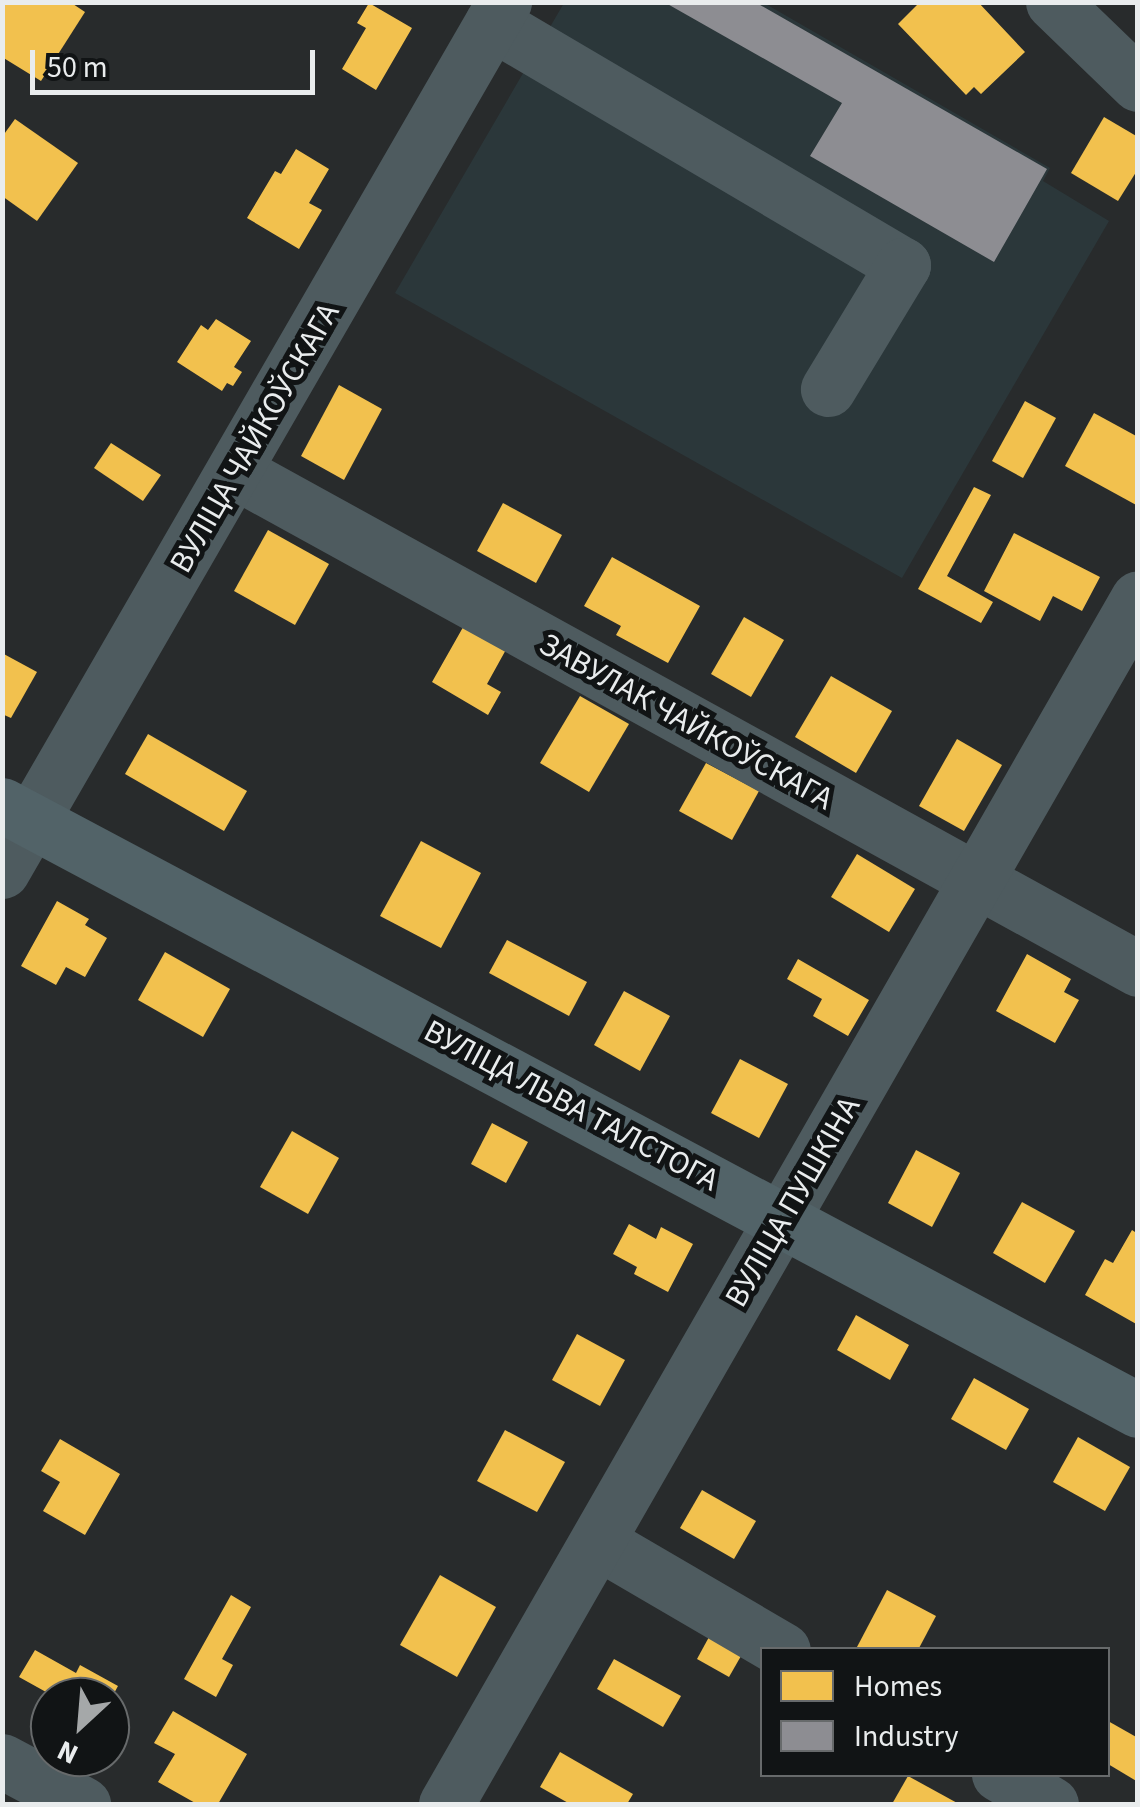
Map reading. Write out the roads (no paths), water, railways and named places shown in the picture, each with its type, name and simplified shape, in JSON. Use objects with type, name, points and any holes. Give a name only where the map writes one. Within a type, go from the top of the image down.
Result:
[{"type":"main road","name":"ВУЛІЦА ЛЬВА ТАЛСТОГА","points":[[17,814],[1138,1410]]},
{"type":"street","points":[[1054,2],[1138,84]]},
{"type":"street","points":[[498,13],[903,265],[828,389]]},
{"type":"street","name":"ВУЛІЦА ЧАЙКОЎСКАГА","points":[[2,872],[17,814],[236,472],[498,13]]},
{"type":"street","name":"ЗАВУЛАК ЧАЙКОЎСКАГА","points":[[236,472],[1138,969]]},
{"type":"street","name":"ВУЛІЦА ПУШКІНА","points":[[446,1804],[1138,598]]},
{"type":"street","points":[[598,1542],[778,1647]]},
{"type":"street","points":[[2,1761],[83,1804]]},
{"type":"street","points":[[1004,1777],[1051,1804]]}]
